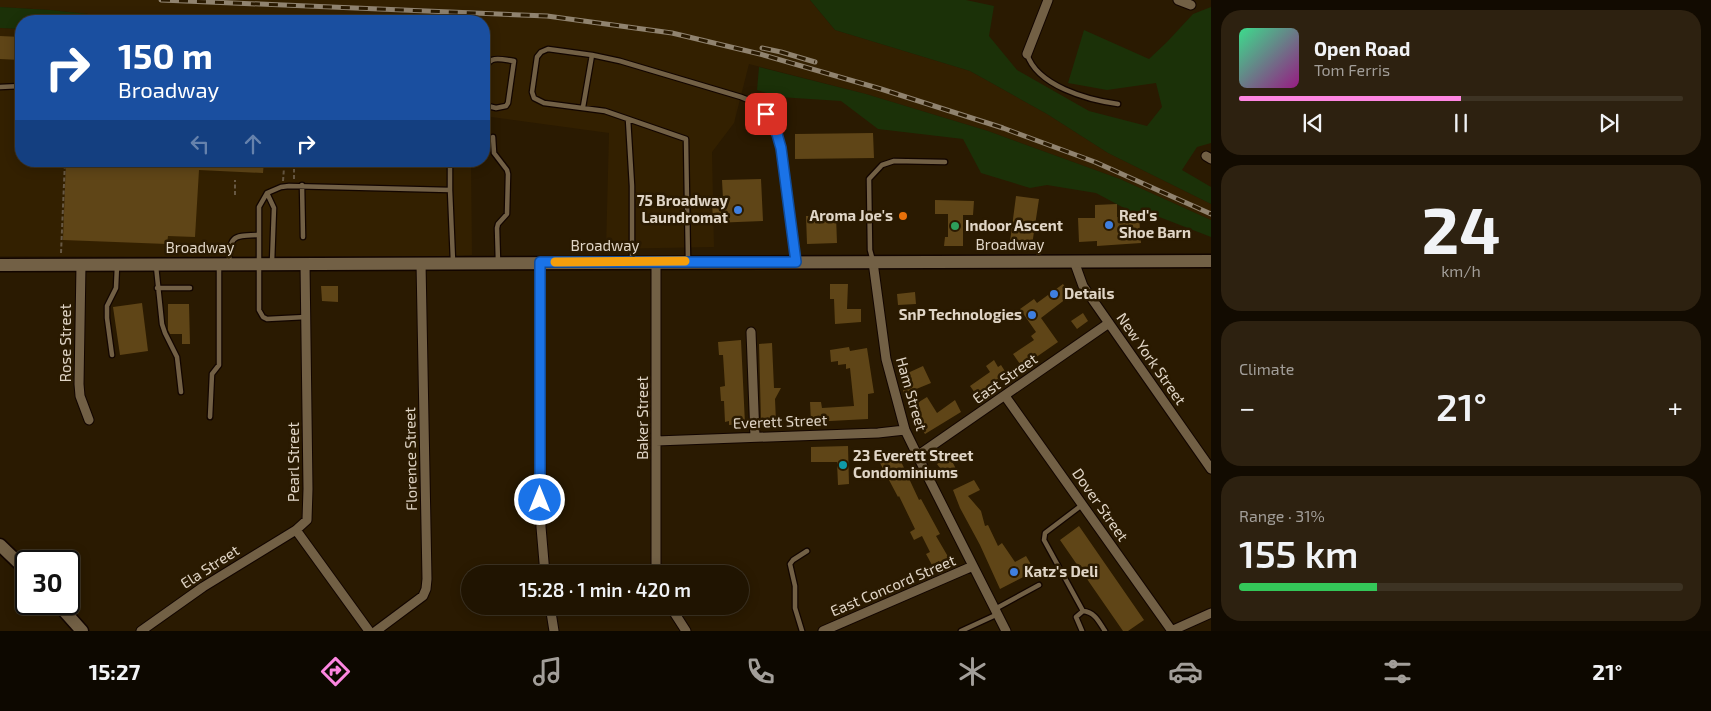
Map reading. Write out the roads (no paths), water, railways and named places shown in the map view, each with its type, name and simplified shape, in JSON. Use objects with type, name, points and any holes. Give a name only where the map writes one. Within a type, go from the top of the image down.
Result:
[{"type":"street","points":[[1027,54],[1048,0]]},
{"type":"street","points":[[1178,0],[1191,5]]},
{"type":"street","name":"Broadway","points":[[0,265],[688,261],[1211,261]]},
{"type":"street","points":[[540,262],[541,527],[544,565]]},
{"type":"street","name":"Baker Street","points":[[656,262],[656,565]]},
{"type":"street","name":"Ham Street","points":[[873,262],[886,359],[905,430],[1006,631]]},
{"type":"street","name":"New York Street","points":[[1074,262],[1083,286],[1211,469]]},
{"type":"street","name":"Rose Street","points":[[81,264],[79,384],[80,396],[89,420]]},
{"type":"street","name":"Pearl Street","points":[[296,530],[304,524],[308,514],[305,264]]},
{"type":"street","name":"Florence Street","points":[[376,631],[423,596],[426,589],[421,264]]},
{"type":"street","name":"East Street","points":[[917,456],[1109,323]]},
{"type":"street","points":[[750,332],[755,437]]},
{"type":"street","name":"Dover Street","points":[[1005,396],[1171,631]]},
{"type":"street","name":"Everett Street","points":[[656,441],[878,433],[905,430]]},
{"type":"street","points":[[296,530],[370,631]]},
{"type":"street","name":"Ela Street","points":[[140,631],[203,587],[296,530]]},
{"type":"street","points":[[0,545],[15,559]]},
{"type":"street","name":"East Concord Street","points":[[824,631],[973,566]]},
{"type":"street","points":[[1171,631],[1211,613]]},
{"type":"street","points":[[68,615],[82,631]]},
{"type":"street","points":[[551,615],[554,631]]},
{"type":"street","points":[[676,615],[686,631]]},
{"type":"lane","points":[[688,261],[686,139],[605,111],[544,103],[534,98],[532,92],[537,57],[541,52],[548,49],[620,61],[741,97],[758,106],[771,122],[781,148],[796,262]]},
{"type":"lane","points":[[1027,54],[1034,66],[1050,80],[1069,92],[1086,98],[1118,104]]},
{"type":"lane","points":[[583,107],[592,55]]},
{"type":"lane","points":[[490,62],[497,59],[514,61],[508,103],[506,106],[496,108],[490,106]]},
{"type":"lane","points":[[0,87],[15,86]]},
{"type":"lane","points":[[628,119],[632,186],[632,262]]},
{"type":"lane","points":[[493,137],[494,153],[508,174],[507,214],[498,224],[497,228],[498,262]]},
{"type":"lane","points":[[873,262],[870,250],[869,179],[882,165],[894,161],[945,162]]},
{"type":"lane","points":[[450,167],[453,263]]},
{"type":"lane","points":[[306,317],[267,319],[263,317],[259,310],[259,207],[267,193],[283,186],[302,185],[450,190]]},
{"type":"lane","points":[[302,185],[303,237]]},
{"type":"lane","points":[[267,193],[274,208],[272,264]]},
{"type":"lane","points":[[210,417],[212,374],[219,365],[224,264],[230,243],[234,239],[238,236],[259,235]]},
{"type":"lane","points":[[156,264],[162,324],[164,333],[177,357],[181,392]]},
{"type":"lane","points":[[112,355],[107,306],[116,288],[117,265]]},
{"type":"lane","points":[[157,288],[190,288]]},
{"type":"lane","points":[[1083,504],[1044,536],[1048,548],[1083,611]]},
{"type":"lane","points":[[802,631],[795,608],[795,586],[790,564],[806,551]]},
{"type":"lane","points":[[961,631],[1039,585]]},
{"type":"lane","points":[[1082,631],[1076,617],[1083,611],[1089,611],[1094,614],[1105,631]]},
{"type":"railway","points":[[161,0],[547,16],[672,33],[760,54],[881,89],[1003,128],[1095,162],[1211,214]]},
{"type":"railway","points":[[762,48],[815,62]]},
{"type":"place","name":"75 Broadway Laundromat","points":[[738,210]]},
{"type":"place","name":"Aroma Joe's","points":[[903,216]]},
{"type":"place","name":"Red's Shoe Barn","points":[[1109,225]]},
{"type":"place","name":"Indoor Ascent","points":[[955,226]]},
{"type":"place","name":"Details","points":[[1054,294]]},
{"type":"place","name":"SnP Technologies","points":[[1032,315]]},
{"type":"place","name":"23 Everett Street Condominiums","points":[[843,465]]},
{"type":"place","name":"Katz's Deli","points":[[1014,572]]}]
